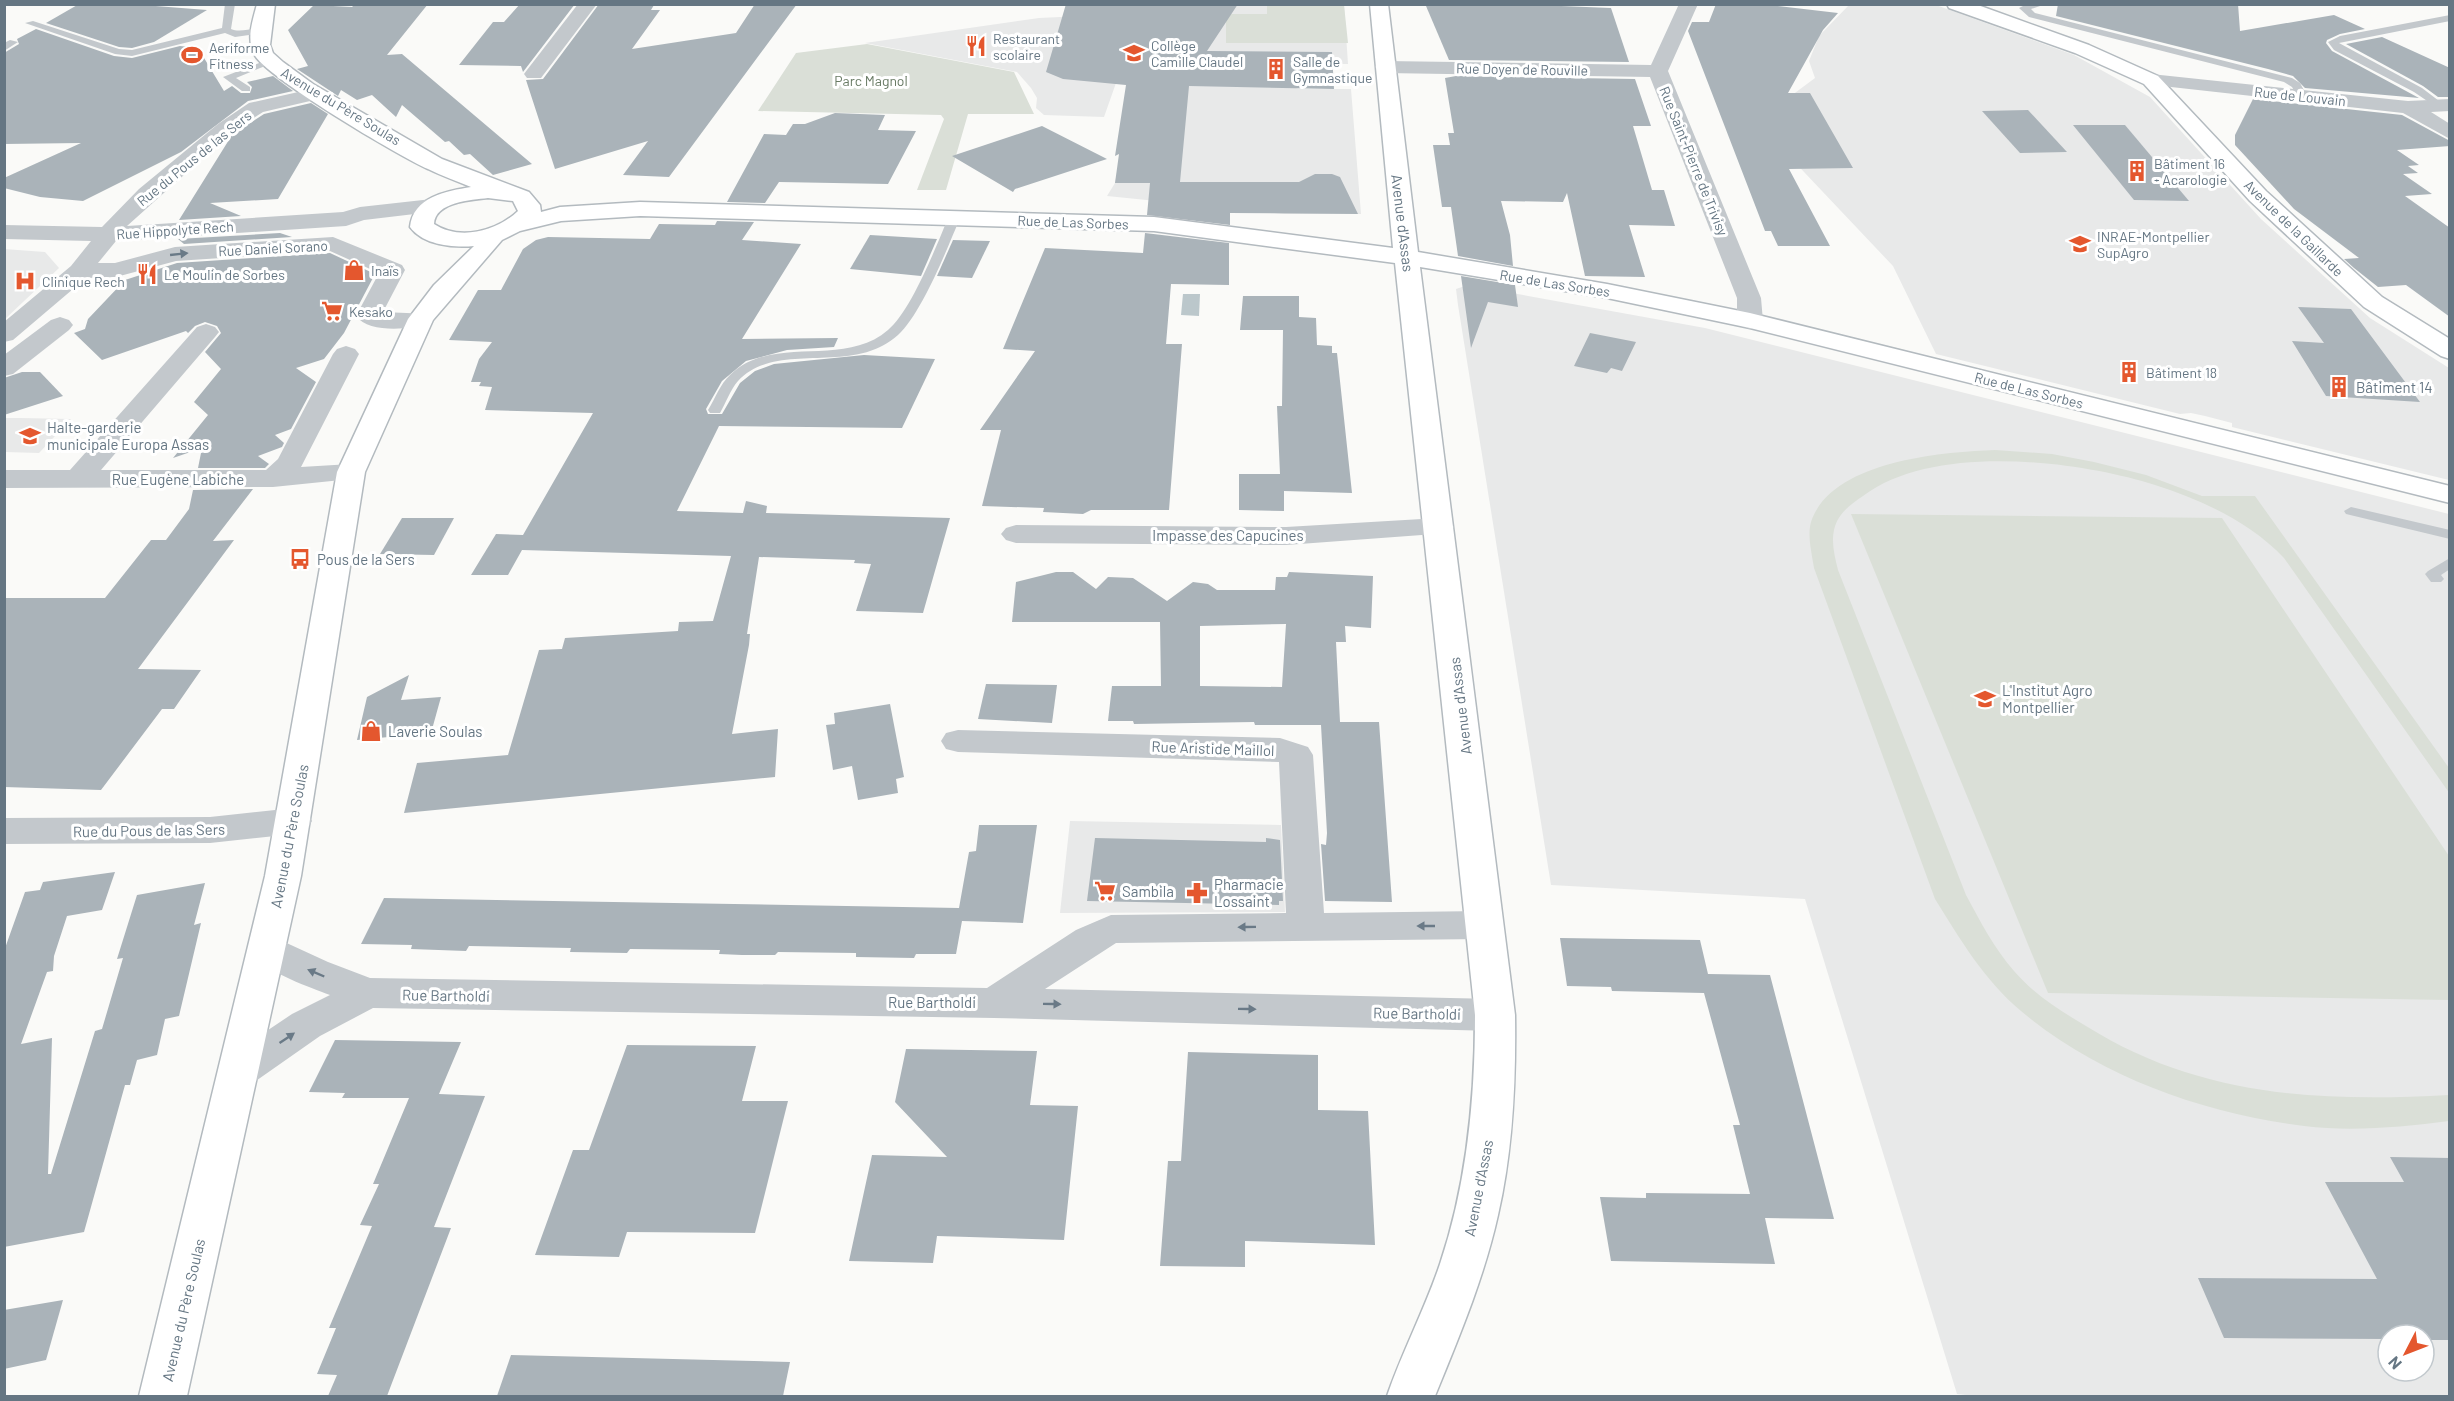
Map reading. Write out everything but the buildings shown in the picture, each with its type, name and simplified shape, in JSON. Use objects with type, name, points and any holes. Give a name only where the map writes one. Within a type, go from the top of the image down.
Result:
[{"type":"street","name":"Avenue du Père Soulas","points":[[163,1396],[239,1071],[294,821],[351,472],[421,319],[443,290],[481,252],[504,230],[530,212],[530,205],[515,195],[434,164],[296,82],[270,62],[260,45],[260,31],[266,4]]},
{"type":"street","points":[[534,74],[588,4]]},
{"type":"street","name":"Avenue d'Assas","points":[[1379,4],[1400,213],[1408,259],[1495,1015],[1495,1091],[1476,1216],[1447,1310],[1411,1396]]},
{"type":"street","name":"Rue Saint-Pierre de Trivisy","points":[[1689,4],[1658,70],[1749,298],[1750,321]]},
{"type":"street","name":"Avenue de la Gaillarde","points":[[1956,4],[2082,49],[2151,80],[2258,196],[2373,302],[2450,351]]},
{"type":"street","name":"Rue Doyen de Rouville","points":[[1385,67],[1658,70]]},
{"type":"street","name":"Rue de Louvain","points":[[2151,80],[2408,107],[2444,105]]},
{"type":"street","name":"Rue du Pous de las Sers","points":[[251,98],[255,103],[296,82]]},
{"type":"street","name":"Rue du Pous de las Sers","points":[[4,335],[80,271],[147,194],[225,128],[251,98],[316,94]]},
{"type":"street","points":[[2408,107],[2450,133]]},
{"type":"street","points":[[434,164],[444,185],[436,204],[421,220],[422,227],[436,236],[447,238]]},
{"type":"street","name":"Rue de Las Sorbes","points":[[436,204],[471,192],[585,200],[640,209]]},
{"type":"street","name":"Rue Hippolyte Rech","points":[[346,219],[360,214],[436,204]]},
{"type":"street","name":"Rue de Las Sorbes","points":[[447,238],[504,230],[560,214],[640,209],[1170,226],[1367,251],[1607,291],[1750,321],[2450,495]]},
{"type":"street","name":"Rue Hippolyte Rech","points":[[4,232],[110,234],[346,219],[422,227]]},
{"type":"street","name":"Avenue du Père Soulas","points":[[443,290],[451,255],[447,238]]},
{"type":"street","name":"Rue Daniel Sorano","points":[[80,271],[116,270],[176,254],[333,244],[393,270],[369,316],[376,320],[421,319]]},
{"type":"street","points":[[4,368],[60,326]]},
{"type":"street","points":[[78,479],[206,332]]},
{"type":"street","points":[[273,478],[290,463],[346,354]]},
{"type":"street","name":"Rue Eugène Labiche","points":[[4,479],[273,478],[351,472]]},
{"type":"street","name":"Impasse des Capucines","points":[[1016,534],[1286,536],[1439,527]]},
{"type":"street","name":"Rue Aristide Maillol","points":[[958,741],[1280,750],[1296,755],[1306,927]]},
{"type":"street","name":"Rue du Pous de las Sers","points":[[11,840],[210,830],[294,821]]},
{"type":"street","points":[[994,1003],[1089,940],[1111,929],[1484,925]]},
{"type":"street","name":"Rue Bartholdi","points":[[267,948],[314,973],[368,993],[994,1003],[1495,1015]]},
{"type":"street","name":"Rue Bartholdi","points":[[239,1071],[306,1025],[368,993]]},
{"type":"lane","points":[[227,26],[230,4]]},
{"type":"lane","points":[[2042,4],[2024,8],[2032,15],[2288,80],[2296,86],[2302,96]]},
{"type":"lane","points":[[2444,105],[2337,48],[2333,42],[2450,18]]},
{"type":"lane","points":[[30,23],[118,52],[132,53],[227,26]]},
{"type":"lane","points":[[227,26],[235,34],[260,31]]},
{"type":"lane","points":[[251,98],[228,77],[270,62]]},
{"type":"lane","points":[[715,410],[735,378],[757,363],[783,357],[855,354],[875,345],[894,331],[918,292],[954,218]]},
{"type":"lane","points":[[2351,511],[2450,535]]},
{"type":"lane","points":[[2436,579],[2433,574],[2450,562]]},
{"type":"shaded area","points":[[1127,5],[1344,5],[1348,64],[1218,63],[1299,89],[1351,89],[1361,214],[1284,214],[1107,196],[1115,183],[1135,83],[1116,83],[1104,117],[1044,115],[1036,108],[1037,98],[1031,88],[1017,72],[865,43],[1039,18],[1124,14]]},
{"type":"shaded area","name":"INRAE-Montpellier SupAgro","points":[[1849,5],[1936,5],[2074,55],[2150,97],[2261,219],[2370,318],[2449,368],[2449,480],[2232,427],[2232,423],[2205,416],[2191,413],[2180,414],[1936,354],[1893,266],[1767,133],[1772,110],[1815,78],[1809,61],[1819,36]]},
{"type":"shaded area","name":"Clinique Rech","points":[[4,249],[45,252],[59,268],[5,319]]},
{"type":"shaded area","name":"L'Institut Agro Montpellier","points":[[1468,285],[1705,328],[2449,514],[2449,1396],[1975,1396],[1957,1394],[1805,899],[1551,885],[1456,289]]},
{"type":"shaded area","points":[[1183,294],[1200,294],[1199,316],[1181,315]]},
{"type":"shaded area","name":"Halte-garderie municipale Europa Assas","points":[[5,418],[71,419],[39,453],[5,452]]},
{"type":"shaded area","points":[[1070,821],[1281,825],[1285,912],[1060,913]]},
{"type":"green space","points":[[1267,5],[1344,5],[1348,43],[1226,43],[1226,14],[1267,14]]},
{"type":"green space","name":"Parc Magnol","points":[[867,44],[1014,72],[1034,114],[968,114],[946,190],[917,190],[944,119],[941,115],[758,111],[796,53]]},
{"type":"green space","points":[[1995,450],[2052,454],[2094,462],[2146,475],[2202,496],[2255,496],[2449,768],[2450,794],[2284,558],[2271,545],[2241,523],[2208,505],[2155,485],[2122,476],[2046,464],[2005,461],[1965,463],[1927,468],[1892,479],[1849,506],[1836,524],[1833,545],[1838,570],[1966,895],[2000,953],[2022,980],[2057,1008],[2129,1050],[2172,1068],[2216,1081],[2262,1090],[2307,1095],[2401,1097],[2449,1095],[2449,1121],[2359,1129],[2304,1126],[2228,1112],[2154,1088],[2084,1055],[2021,1011],[1995,986],[1963,944],[1935,899],[1814,568],[1810,533],[1811,522],[1822,501],[1841,485],[1864,473],[1919,458]]},
{"type":"green space","points":[[1851,514],[2222,518],[2449,856],[2449,1000],[2048,993]]},
{"type":"place","name":"Restaurant scolaire","points":[[976,46]]},
{"type":"place","name":"Collège Camille Claudel","points":[[1134,53]]},
{"type":"place","name":"Aeriforme Fitness","points":[[192,55]]},
{"type":"place","name":"Salle de Gymnastique","points":[[1276,69]]},
{"type":"place","name":"Bâtiment 16 - Acarologie","points":[[2137,171]]},
{"type":"place","name":"INRAE-Montpellier SupAgro","points":[[2080,244]]},
{"type":"place","name":"Inaïs","points":[[354,270]]},
{"type":"place","name":"Le Moulin de Sorbes","points":[[147,274]]},
{"type":"place","name":"Clinique Rech","points":[[25,281]]},
{"type":"place","name":"Kesako","points":[[332,311]]},
{"type":"place","name":"Bâtiment 18","points":[[2129,372]]},
{"type":"place","name":"Bâtiment 14","points":[[2339,387]]},
{"type":"place","name":"Halte-garderie municipale Europa Assas","points":[[30,436]]},
{"type":"place","name":"Pous de la Sers","points":[[300,559]]},
{"type":"place","name":"L'Institut Agro Montpellier","points":[[1985,699]]},
{"type":"place","name":"Laverie Soulas","points":[[371,731]]},
{"type":"place","name":"Sambila","points":[[1105,891]]},
{"type":"place","name":"Pharmacie Lossaint","points":[[1197,893]]}]
